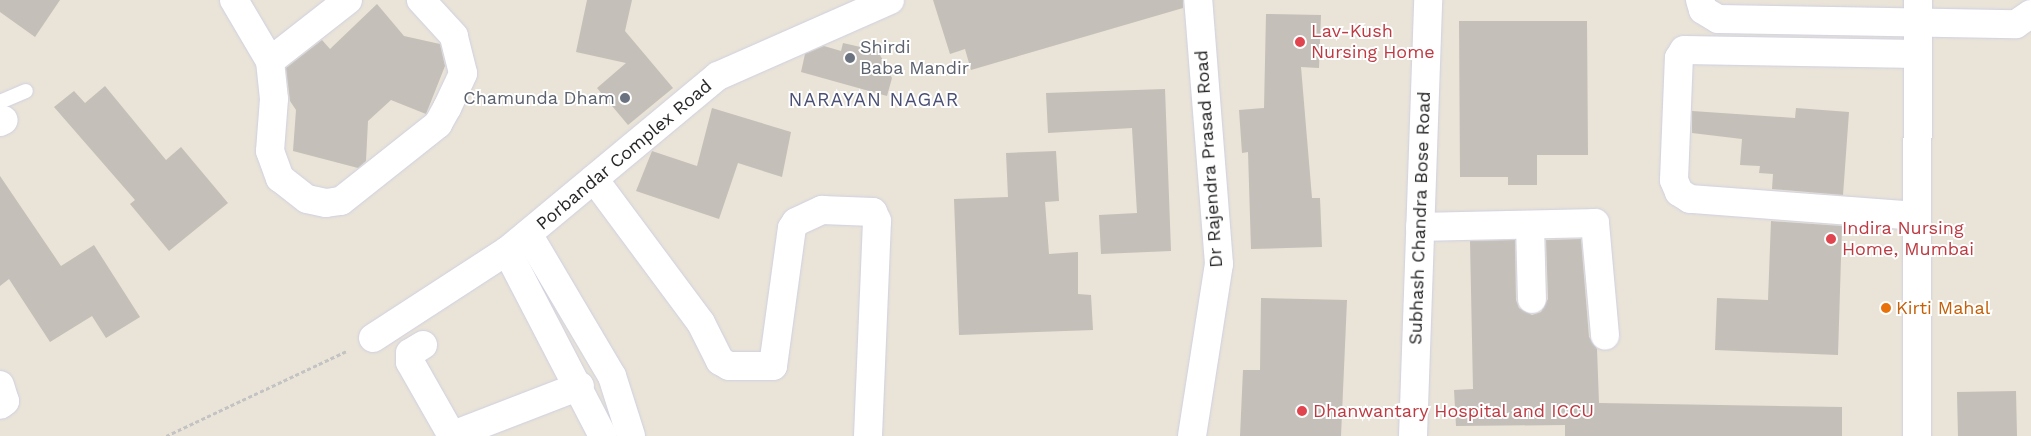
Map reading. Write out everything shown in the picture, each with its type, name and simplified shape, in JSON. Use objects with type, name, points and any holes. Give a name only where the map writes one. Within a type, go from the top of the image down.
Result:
[{"type":"street","points":[[234,0],[270,61],[274,99],[270,151],[280,178],[307,199],[340,201],[438,124],[463,72],[454,36],[421,0]]},
{"type":"street","points":[[270,61],[348,0]]},
{"type":"street","name":"Porbandar Complex Road","points":[[373,338],[507,251],[718,76],[890,0]]},
{"type":"street","name":"Dr Rajendra Prasad Road","points":[[1192,436],[1220,264],[1198,0]]},
{"type":"street","name":"Subhash Chandra Bose Road","points":[[1413,436],[1428,0]]},
{"type":"street","points":[[1700,0],[1703,10],[1718,19],[1918,12],[2016,24],[2031,14]]},
{"type":"street","points":[[1918,12],[1918,436]]},
{"type":"street","points":[[1917,216],[1690,199],[1678,192],[1674,180],[1679,58],[1684,50],[1918,54]]},
{"type":"street","points":[[594,179],[701,323],[720,362],[729,366],[773,366],[792,228],[796,222],[822,210],[873,212],[877,221],[868,436]]},
{"type":"street","points":[[1420,227],[1595,223],[1599,228],[1605,336]]},
{"type":"street","points":[[1530,225],[1532,299]]},
{"type":"street","points":[[528,234],[612,376],[631,436]]},
{"type":"street","points":[[507,251],[580,386],[603,436]]},
{"type":"street","points":[[423,345],[410,353],[410,362],[452,435],[580,386]]},
{"type":"street","points":[[0,384],[5,401],[0,405]]},
{"type":"lane","points":[[1,115],[26,91]]},
{"type":"path","points":[[166,436],[283,385],[373,338]]},
{"type":"building","points":[[0,0],[60,0],[35,37],[0,12]]},
{"type":"building","points":[[587,0],[632,0],[625,31],[673,88],[628,125],[597,88],[626,63],[576,52]]},
{"type":"building","points":[[933,0],[1183,0],[1183,8],[971,70],[965,49],[950,54]]},
{"type":"building","points":[[377,4],[404,36],[440,44],[445,66],[426,114],[391,100],[368,121],[366,161],[358,168],[293,151],[296,110],[290,101],[286,68],[322,40],[330,49]]},
{"type":"building","points":[[1266,14],[1321,15],[1319,68],[1301,67],[1312,198],[1320,198],[1322,247],[1251,249],[1248,152],[1242,153],[1239,110],[1264,108]]},
{"type":"building","points":[[1459,21],[1587,21],[1588,155],[1537,155],[1537,185],[1508,185],[1508,177],[1460,177]]},
{"type":"building","points":[[843,43],[878,51],[892,78],[887,96],[801,72],[805,54],[824,46],[841,51]]},
{"type":"building","points":[[105,86],[166,160],[181,147],[228,203],[169,251],[130,204],[135,200],[54,107],[74,91],[85,103]]},
{"type":"building","points":[[1165,89],[1171,251],[1101,254],[1099,215],[1137,213],[1132,128],[1048,133],[1046,93]]},
{"type":"building","points":[[712,108],[791,132],[782,177],[738,163],[719,219],[636,191],[652,151],[697,166]]},
{"type":"building","points":[[1796,108],[1849,112],[1843,195],[1772,189],[1773,174],[1759,173],[1760,166],[1740,165],[1742,139],[1692,133],[1692,111],[1795,118]]},
{"type":"building","points":[[1056,151],[1059,201],[1045,202],[1049,254],[1078,252],[1078,294],[1091,295],[1093,330],[959,335],[954,199],[1008,197],[1006,153]]},
{"type":"building","points":[[0,176],[61,266],[94,245],[140,317],[106,338],[92,316],[50,342],[9,279],[0,286]]},
{"type":"building","points":[[1771,221],[1842,226],[1838,355],[1715,350],[1717,298],[1768,300]]},
{"type":"building","points":[[1581,239],[1589,337],[1597,349],[1599,403],[1842,407],[1842,436],[1565,436],[1565,425],[1456,426],[1454,390],[1473,389],[1470,241],[1515,240],[1516,300],[1519,308],[1532,315],[1541,312],[1548,299],[1546,240]]},
{"type":"building","points":[[1261,298],[1347,300],[1341,436],[1240,436],[1243,370],[1260,370]]},
{"type":"building","points":[[2016,391],[2017,436],[1958,436],[1957,392]]},
{"type":"place","name":"Lav-Kush Nursing Home","points":[[1300,42]]},
{"type":"place","name":"Shirdi Baba Mandir","points":[[850,58]]},
{"type":"place","name":"Chamunda Dham","points":[[625,98]]},
{"type":"place","name":"Indira Nursing Home, Mumbai","points":[[1831,239]]},
{"type":"place","name":"Kirti Mahal","points":[[1886,308]]},
{"type":"place","name":"Dhanwantary Hospital and ICCU","points":[[1302,411]]},
{"type":"district","name":"NARAYAN NAGAR","points":[[874,100]]}]
